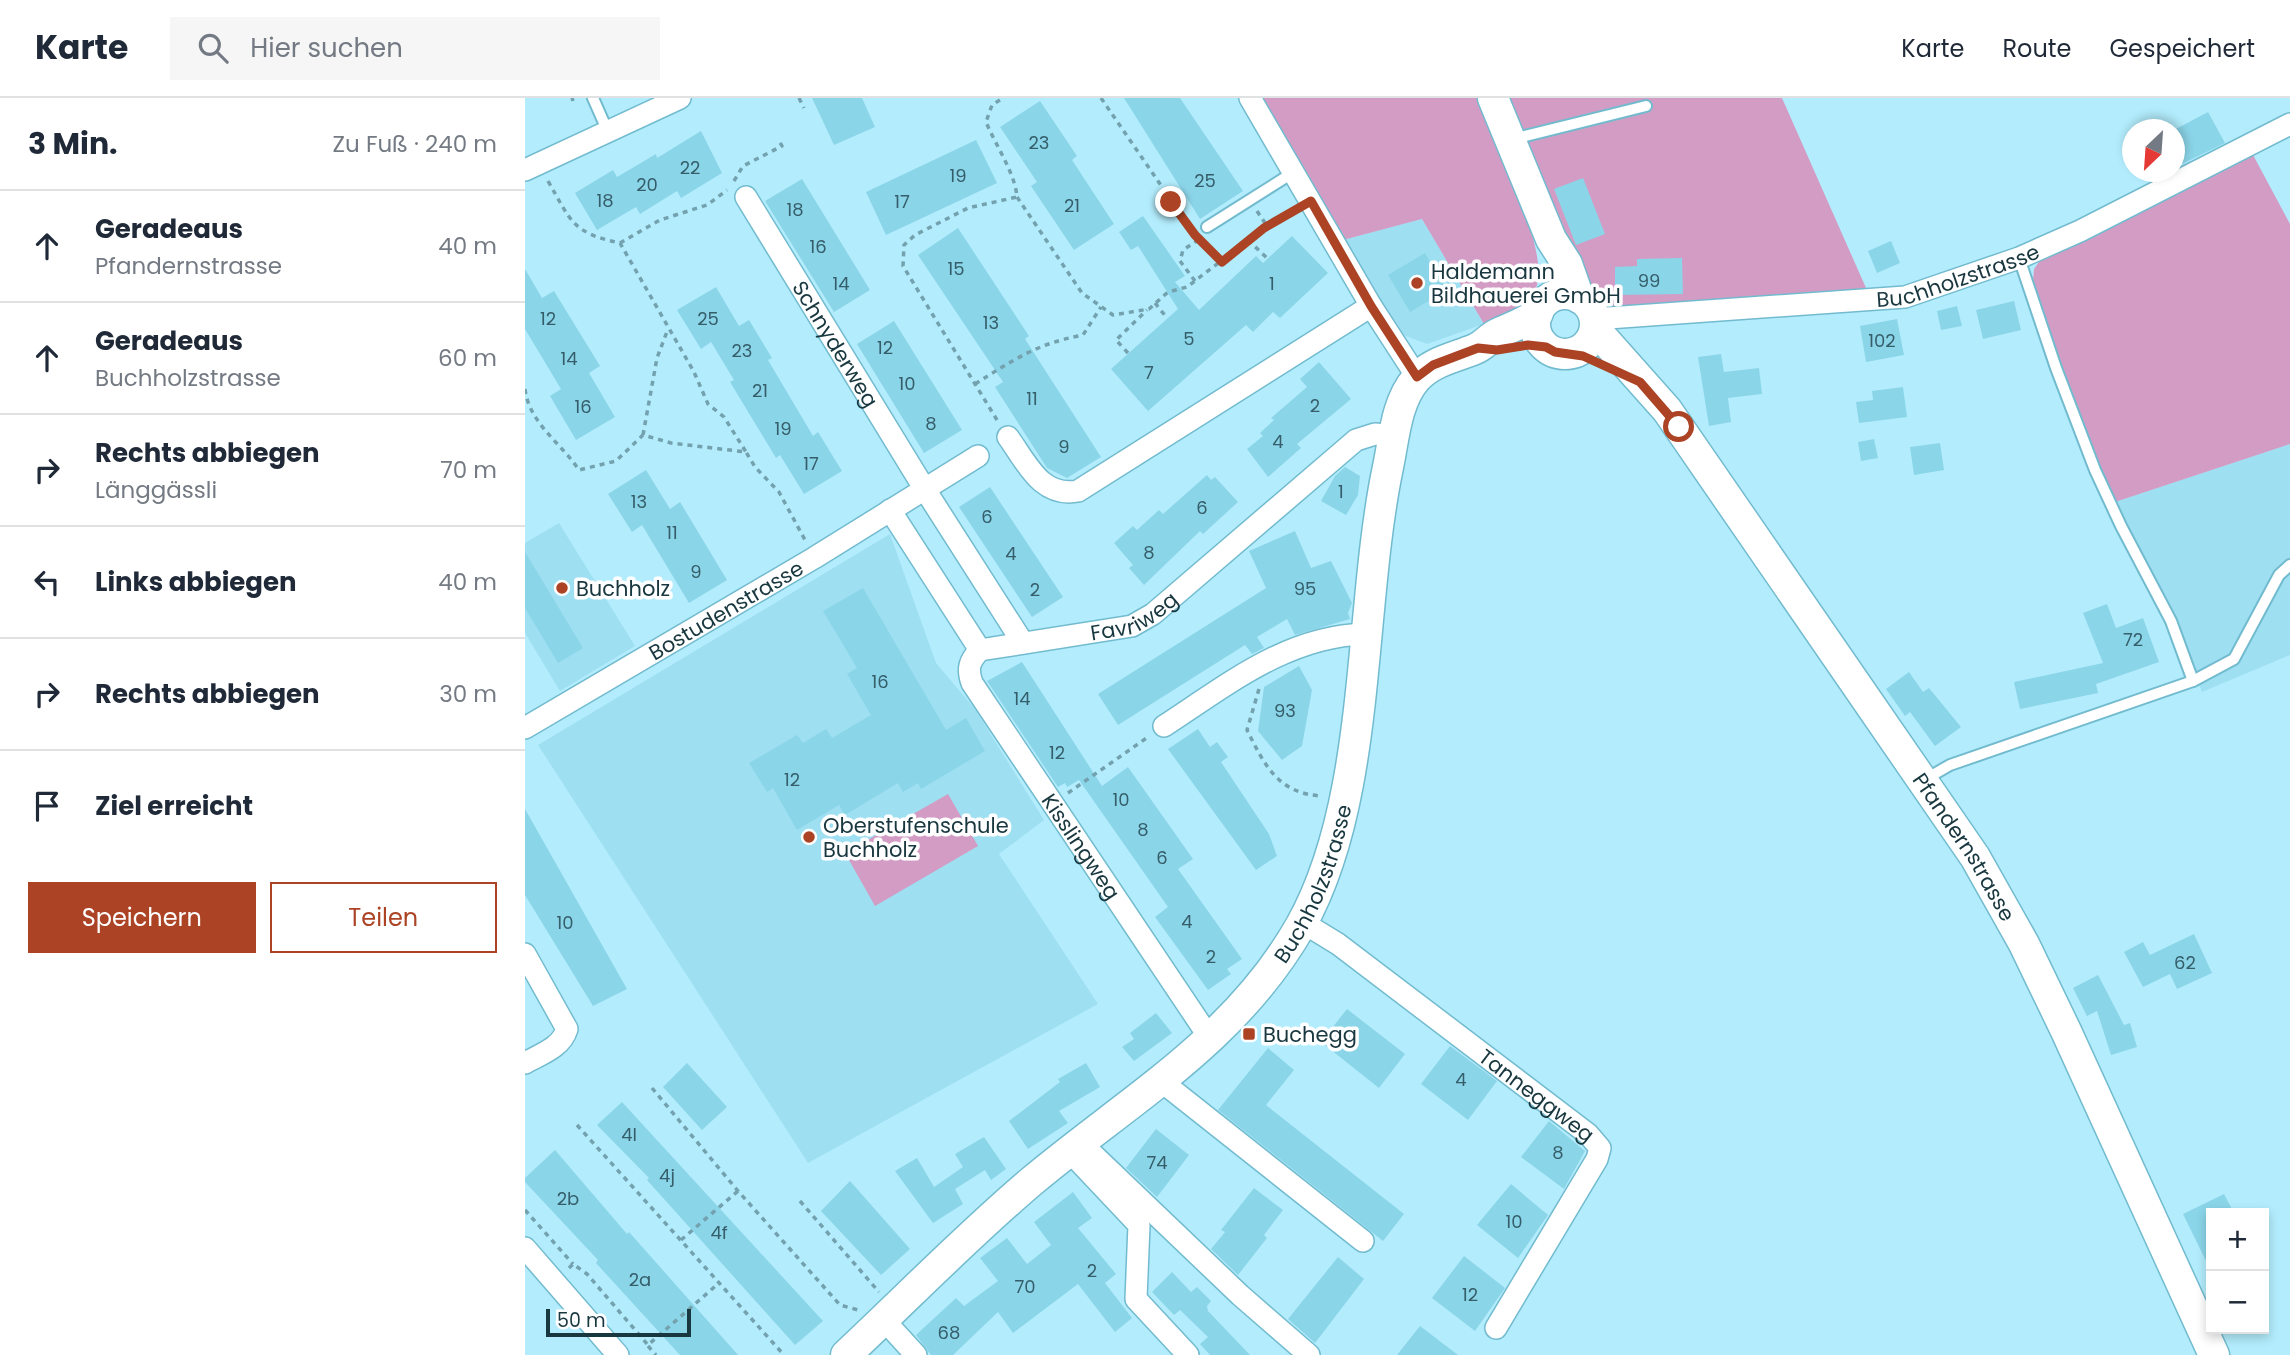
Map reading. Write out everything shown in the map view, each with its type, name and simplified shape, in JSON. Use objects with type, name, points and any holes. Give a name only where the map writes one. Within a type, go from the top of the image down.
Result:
[{"type":"main road","points":[[1478,348],[1497,350],[1528,345],[1560,350],[1588,344],[1589,315],[1567,264],[1551,239],[1493,98]]},
{"type":"main road","points":[[1551,239],[1536,331],[1560,350]]},
{"type":"main road","points":[[1417,377],[1433,365],[1478,348],[1494,335],[1526,322],[1561,295],[1589,315]]},
{"type":"main road","name":"Pfandernstrasse","points":[[1589,315],[1640,382],[1667,410],[1975,857],[2024,944],[2214,1355]]},
{"type":"main road","name":"Pfandernstrasse","points":[[1560,350],[1640,382]]},
{"type":"main road","name":"Buchholzstrasse","points":[[846,1355],[1003,1206],[1211,1040],[1257,990],[1303,922],[1326,868],[1345,798],[1378,531],[1404,397],[1417,377]]},
{"type":"street","points":[[532,167],[680,98]]},
{"type":"street","points":[[1250,98],[1371,306],[1417,377]]},
{"type":"street","name":"Buchholzstrasse","points":[[1589,315],[1884,300],[1939,287],[2019,258],[2131,206],[2290,124]]},
{"type":"street","name":"Schnyderweg","points":[[746,197],[924,488],[1023,643]]},
{"type":"street","points":[[1008,437],[1048,489],[1060,493],[1078,491],[1371,306]]},
{"type":"street","name":"Favriweg","points":[[980,650],[1132,626],[1153,614],[1356,440],[1375,434],[1395,436]]},
{"type":"street","points":[[924,488],[978,456]]},
{"type":"street","name":"Bostudenstrasse","points":[[525,728],[814,558],[924,488]]},
{"type":"street","points":[[890,510],[980,650]]},
{"type":"street","points":[[1164,726],[1271,657],[1296,646],[1365,634]]},
{"type":"street","name":"Kisslingweg","points":[[980,650],[971,659],[968,671],[972,683],[1211,1040]]},
{"type":"street","name":"Tanneggweg","points":[[1303,922],[1338,944],[1588,1134],[1600,1148],[1597,1159],[1496,1328]]},
{"type":"street","points":[[525,954],[567,1029],[564,1039],[557,1045],[525,1063]]},
{"type":"street","points":[[1161,1081],[1363,1241]]},
{"type":"street","points":[[1075,1147],[1139,1225],[1136,1299],[1188,1355]]},
{"type":"street","points":[[1075,1147],[1309,1355]]},
{"type":"street","points":[[525,1248],[618,1355]]},
{"type":"street","points":[[885,1319],[916,1355]]},
{"type":"lane","points":[[593,98],[608,131]]},
{"type":"lane","points":[[1510,139],[1646,106]]},
{"type":"lane","points":[[1207,227],[1294,172]]},
{"type":"lane","points":[[2019,258],[2060,379],[2095,470],[2120,526],[2171,621],[2193,681]]},
{"type":"lane","points":[[1924,780],[1950,765],[2193,681],[2234,659],[2279,575],[2290,565]]},
{"type":"path","points":[[799,98],[804,108]]},
{"type":"path","points":[[1003,98],[992,105],[986,122],[1004,164],[1016,180],[1017,197],[1082,293],[1114,315],[1149,309]]},
{"type":"path","points":[[1101,98],[1200,239],[1222,262]]},
{"type":"path","points":[[532,167],[573,225],[595,237],[620,243],[660,220],[707,205],[730,186],[743,166],[782,146],[778,139]]},
{"type":"path","points":[[1008,437],[903,266],[901,256],[904,246],[922,231],[968,208],[1017,197]]},
{"type":"path","points":[[1128,353],[1116,340],[1168,292],[1195,281],[1248,240],[1311,201]]},
{"type":"path","points":[[1195,281],[1180,261],[1183,250],[1200,239]]},
{"type":"path","points":[[1248,240],[1268,259]]},
{"type":"path","points":[[620,243],[694,372],[708,404],[725,416],[755,467],[779,492],[814,558]]},
{"type":"path","points":[[1155,303],[1167,318]]},
{"type":"path","points":[[975,384],[1025,351],[1053,341],[1083,335],[1101,307]]},
{"type":"path","points":[[525,389],[531,408],[545,432],[579,470],[616,461],[643,435],[657,358],[668,329]]},
{"type":"path","points":[[643,435],[671,443],[746,452]]},
{"type":"path","points":[[1271,657],[1247,730],[1261,758],[1283,786],[1305,795],[1345,798]]},
{"type":"path","points":[[1053,804],[1164,726]]},
{"type":"path","points":[[652,1088],[738,1191],[840,1305],[855,1307],[885,1319]]},
{"type":"path","points":[[577,1125],[784,1355]]},
{"type":"path","points":[[680,1240],[738,1191]]},
{"type":"path","points":[[800,1202],[885,1319]]},
{"type":"path","points":[[525,1210],[573,1264],[586,1274],[656,1355]]},
{"type":"path","points":[[554,1281],[573,1264]]},
{"type":"path","points":[[648,1345],[719,1283]]},
{"type":"shaded area","points":[[1259,98],[1477,98],[1506,164],[1535,244],[1537,285],[1529,300],[1516,311],[1484,324],[1422,219],[1343,240]]},
{"type":"shaded area","points":[[1505,98],[1782,98],[1870,297],[1718,305],[1612,306],[1601,302],[1584,286]]},
{"type":"shaded area","points":[[2252,153],[2290,224],[2290,444],[2112,503],[2075,414],[2033,281],[2034,269],[2041,259],[2105,231]]},
{"type":"shaded area","points":[[1422,219],[1484,324],[1427,344],[1398,333],[1343,240]]},
{"type":"shaded area","points":[[2290,444],[2290,655],[2202,692],[2165,596],[2112,503]]},
{"type":"shaded area","name":"Buchholz","points":[[559,523],[635,646],[560,691],[525,633],[525,543]]},
{"type":"shaded area","name":"Oberstufenschule Buchholz","points":[[890,534],[936,663],[975,709],[1044,820],[999,854],[1098,1004],[808,1163],[538,745]]},
{"type":"shaded area","points":[[948,794],[978,846],[875,906],[845,853]]},
{"type":"building","points":[[812,98],[862,98],[875,127],[834,145]]},
{"type":"building","points":[[1124,98],[1180,98],[1243,191],[1200,219]]},
{"type":"building","points":[[1040,101],[1077,156],[1072,160],[1114,224],[1074,250],[1031,186],[1037,182],[1000,127]]},
{"type":"building","points":[[2208,112],[2225,143],[2185,163],[2185,124]]},
{"type":"building","points":[[701,131],[722,173],[681,198],[677,191],[640,214],[636,207],[597,230],[575,193],[613,170],[617,177],[656,154],[657,158]]},
{"type":"building","points":[[976,140],[997,183],[886,235],[866,192]]},
{"type":"building","points":[[1583,178],[1605,234],[1576,245],[1554,189]]},
{"type":"building","points":[[802,179],[870,290],[834,312],[765,201]]},
{"type":"building","points":[[1143,216],[1185,276],[1175,282],[1199,310],[1256,256],[1263,263],[1292,236],[1328,273],[1280,318],[1273,312],[1253,332],[1246,325],[1148,411],[1111,369],[1178,309],[1138,246],[1131,250],[1119,232]]},
{"type":"building","points":[[958,228],[1029,336],[1025,339],[1101,457],[1067,478],[1047,468],[995,387],[1003,382],[918,255]]},
{"type":"building","points":[[1891,241],[1900,263],[1877,273],[1868,251]]},
{"type":"building","name":"Haldemann Bildhauerei GmbH","points":[[1425,253],[1447,290],[1410,312],[1388,275]]},
{"type":"building","points":[[1682,258],[1683,294],[1615,295],[1615,267],[1637,266],[1637,259]]},
{"type":"building","points":[[525,269],[542,298],[554,291],[600,366],[589,373],[615,417],[576,440],[550,396],[561,389],[525,329]]},
{"type":"building","points":[[716,287],[739,326],[749,320],[772,358],[768,360],[813,436],[818,432],[842,471],[804,494],[780,455],[776,458],[730,382],[734,380],[711,342],[701,349],[677,310]]},
{"type":"building","points":[[2014,301],[2021,330],[1983,339],[1976,310]]},
{"type":"building","points":[[1957,306],[1962,326],[1941,330],[1937,311]]},
{"type":"building","points":[[1897,319],[1904,355],[1866,362],[1860,326]]},
{"type":"building","points":[[894,321],[962,430],[924,453],[857,344]]},
{"type":"building","points":[[1721,354],[1724,372],[1759,368],[1762,394],[1728,398],[1731,422],[1709,426],[1698,357]]},
{"type":"building","points":[[1319,362],[1351,399],[1297,444],[1301,448],[1268,477],[1247,449],[1263,436],[1260,433],[1274,420],[1271,418],[1307,387],[1300,379]]},
{"type":"building","points":[[1903,387],[1907,417],[1859,423],[1856,402],[1873,400],[1872,391]]},
{"type":"building","points":[[1874,439],[1878,458],[1861,461],[1858,442]]},
{"type":"building","points":[[1940,443],[1944,470],[1914,475],[1910,447]]},
{"type":"building","points":[[1345,467],[1360,476],[1358,495],[1346,515],[1321,501],[1335,476]]},
{"type":"building","points":[[646,470],[670,509],[680,502],[727,580],[689,603],[642,525],[632,532],[608,494]]},
{"type":"building","points":[[1207,475],[1211,480],[1215,477],[1238,502],[1203,534],[1200,531],[1144,585],[1129,568],[1133,565],[1114,543],[1133,526],[1137,530],[1159,510],[1163,514]]},
{"type":"building","points":[[990,487],[1063,597],[1032,617],[959,507]]},
{"type":"building","points":[[1295,531],[1311,568],[1331,561],[1352,603],[1348,613],[1350,619],[1295,635],[1287,619],[1257,637],[1264,648],[1252,654],[1245,645],[1118,725],[1098,694],[1266,588],[1249,551]]},
{"type":"building","points":[[525,552],[583,648],[558,663],[525,608]]},
{"type":"building","points":[[863,588],[946,730],[966,718],[985,751],[921,789],[918,783],[903,792],[898,783],[845,815],[839,805],[797,830],[773,788],[767,792],[749,763],[797,735],[803,743],[826,729],[832,738],[871,715],[847,674],[857,668],[823,611]]},
{"type":"building","points":[[2107,604],[2116,628],[2143,618],[2159,662],[2096,684],[2098,693],[2020,709],[2014,682],[2103,663],[2083,613]]},
{"type":"building","points":[[1022,662],[1102,786],[1128,767],[1193,859],[1178,869],[1242,959],[1227,969],[1231,974],[1208,990],[1155,917],[1168,907],[1079,780],[1067,787],[1065,783],[1058,787],[987,681]]},
{"type":"building","points":[[1299,666],[1312,690],[1302,746],[1282,760],[1258,731],[1264,687]]},
{"type":"building","points":[[1909,672],[1923,692],[1929,688],[1961,727],[1935,746],[1910,712],[1905,716],[1886,689]]},
{"type":"building","points":[[1198,729],[1210,747],[1217,742],[1228,757],[1221,762],[1269,834],[1277,856],[1256,870],[1168,749]]},
{"type":"building","points":[[525,809],[627,989],[593,1006],[525,895]]},
{"type":"building","points":[[2194,934],[2212,973],[2177,989],[2170,974],[2143,987],[2124,952],[2143,942],[2150,955]]},
{"type":"building","points":[[2098,975],[2124,1025],[2130,1023],[2137,1047],[2111,1055],[2097,1011],[2087,1016],[2073,988]]},
{"type":"building","points":[[1347,1009],[1405,1054],[1379,1088],[1321,1042]]},
{"type":"building","points":[[1156,1013],[1172,1033],[1134,1061],[1122,1047],[1134,1039],[1130,1033]]},
{"type":"building","points":[[1450,1046],[1497,1081],[1468,1120],[1421,1084]]},
{"type":"building","points":[[1268,1048],[1294,1070],[1266,1105],[1404,1214],[1383,1241],[1218,1110]]},
{"type":"building","points":[[687,1063],[727,1107],[702,1130],[663,1087]]},
{"type":"building","points":[[1086,1063],[1100,1087],[1059,1111],[1068,1123],[1028,1149],[1009,1121],[1060,1082],[1058,1079]]},
{"type":"building","points":[[622,1102],[823,1321],[795,1345],[647,1180],[649,1178],[597,1125]]},
{"type":"building","points":[[1549,1121],[1585,1151],[1564,1189],[1521,1157]]},
{"type":"building","points":[[1156,1129],[1189,1155],[1157,1197],[1126,1168]]},
{"type":"building","points":[[984,1137],[1006,1169],[991,1180],[985,1170],[955,1189],[963,1204],[933,1223],[895,1171],[917,1158],[934,1187],[963,1167],[955,1154]]},
{"type":"building","points":[[555,1150],[627,1234],[629,1232],[738,1355],[680,1355],[596,1263],[598,1260],[525,1182],[525,1178]]},
{"type":"building","points":[[850,1181],[910,1249],[881,1275],[821,1211]]},
{"type":"building","points":[[1511,1184],[1548,1215],[1518,1258],[1477,1225]]},
{"type":"building","points":[[1254,1188],[1283,1210],[1264,1235],[1267,1238],[1238,1275],[1211,1249],[1225,1232],[1221,1230]]},
{"type":"building","points":[[1073,1192],[1092,1218],[1078,1228],[1116,1274],[1105,1283],[1132,1318],[1115,1332],[1078,1284],[1013,1333],[998,1312],[953,1355],[931,1355],[916,1335],[956,1298],[964,1306],[998,1281],[980,1258],[1007,1238],[1027,1264],[1051,1245],[1034,1222]]},
{"type":"building","points":[[2224,1194],[2231,1208],[2206,1208],[2206,1261],[2183,1214]]},
{"type":"building","points":[[1464,1256],[1505,1288],[1475,1331],[1432,1298]]},
{"type":"building","points":[[1338,1257],[1364,1279],[1315,1343],[1288,1319]]},
{"type":"building","points":[[1172,1272],[1191,1292],[1197,1287],[1211,1301],[1207,1306],[1208,1311],[1250,1355],[1210,1355],[1200,1344],[1208,1337],[1180,1310],[1174,1315],[1152,1292]]},
{"type":"building","points":[[1420,1326],[1458,1355],[1397,1355]]},
{"type":"place","name":"Haldemann Bildhauerei GmbH","points":[[1417,283]]},
{"type":"place","name":"Buchholz","points":[[562,588]]},
{"type":"place","name":"Oberstufenschule Buchholz","points":[[809,837]]},
{"type":"place","name":"Buchegg","points":[[1249,1034]]},
{"type":"route","points":[[1171,202],[1195,235],[1212,248],[1222,262],[1264,228],[1311,201],[1371,306],[1417,377],[1433,365],[1478,348],[1497,350],[1528,345],[1546,347],[1555,352],[1583,356],[1640,382],[1679,427]]}]
